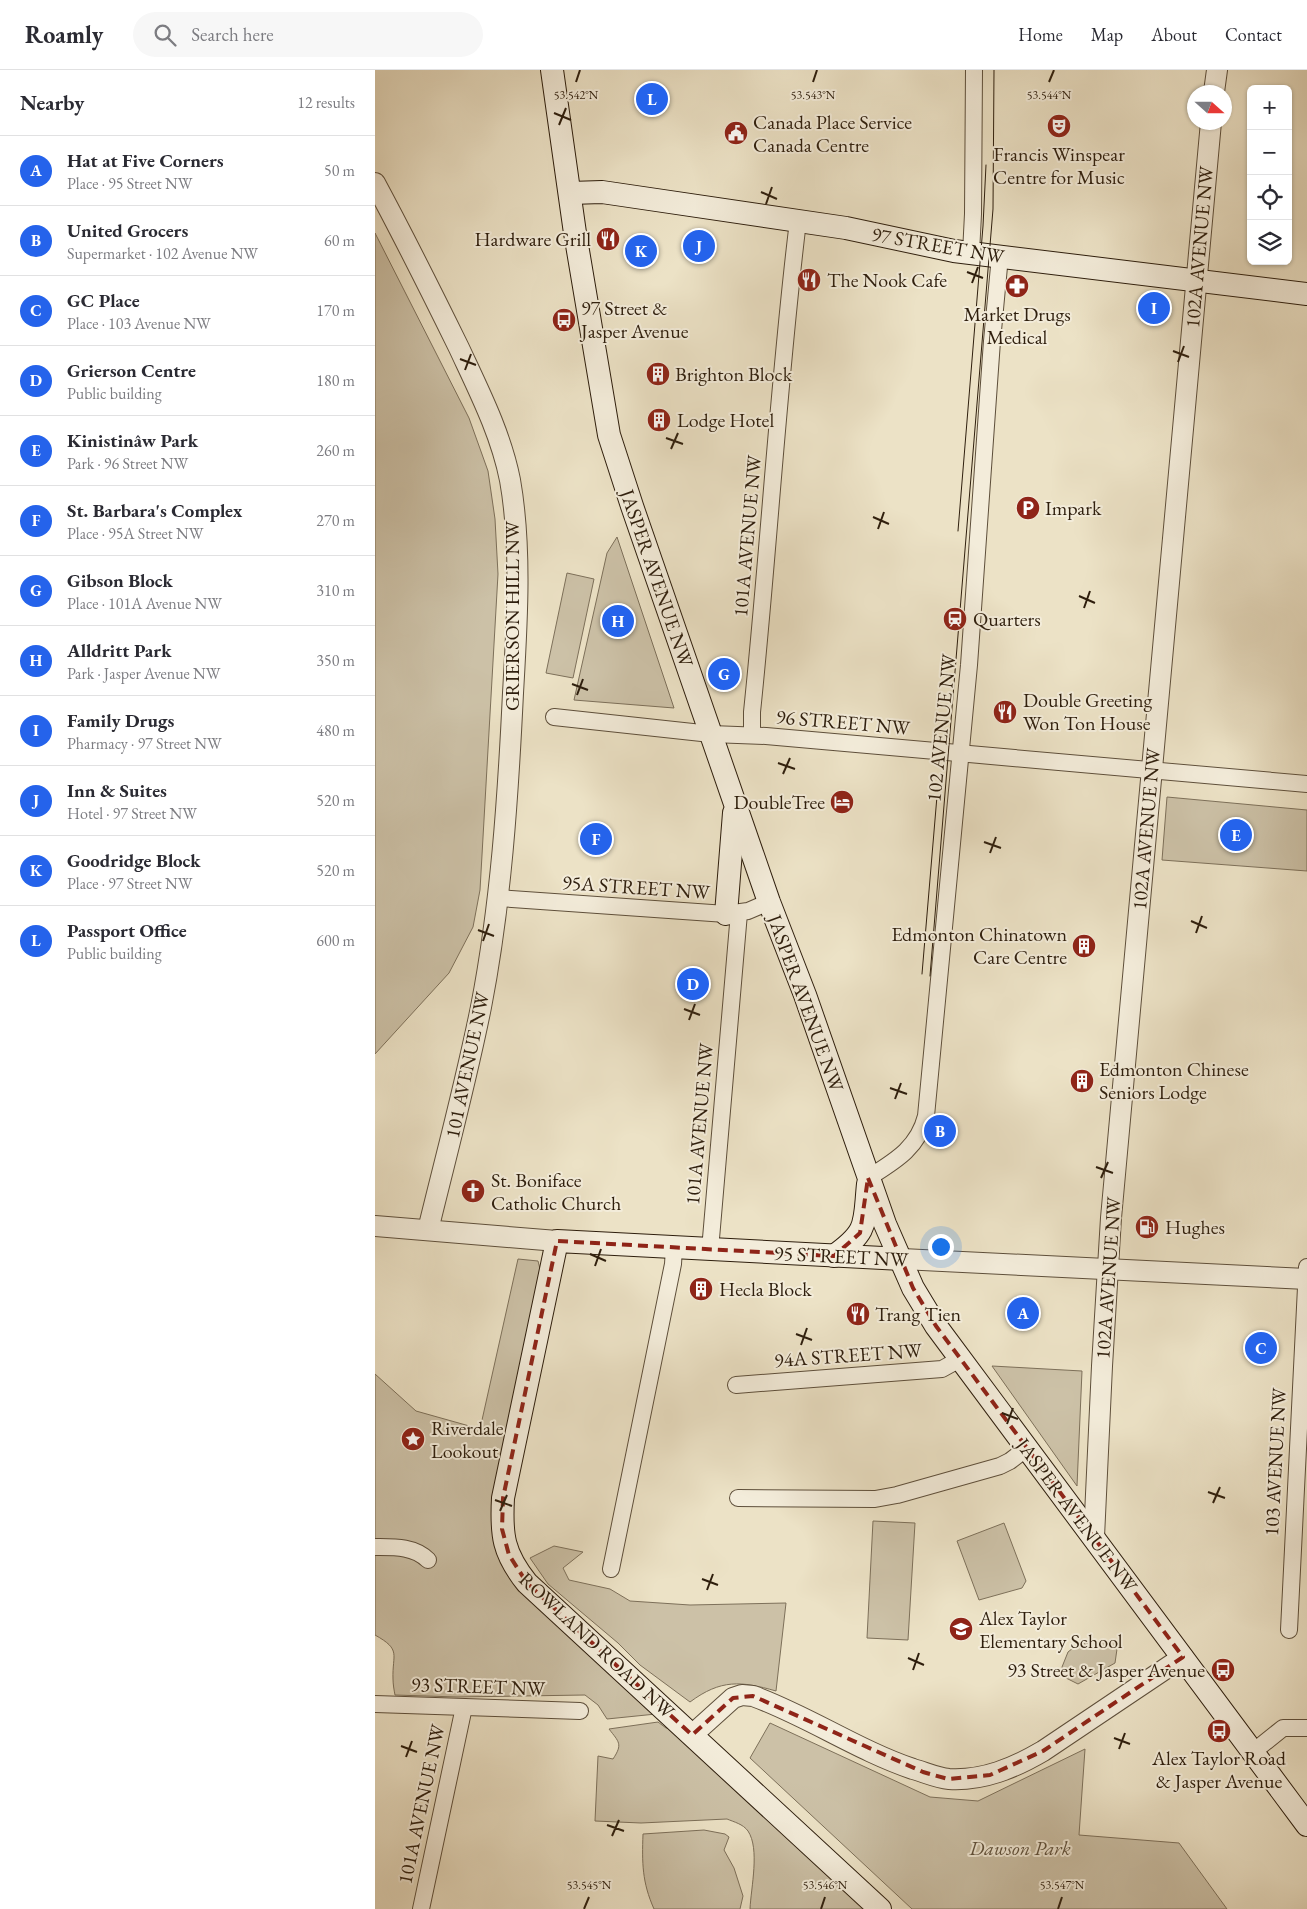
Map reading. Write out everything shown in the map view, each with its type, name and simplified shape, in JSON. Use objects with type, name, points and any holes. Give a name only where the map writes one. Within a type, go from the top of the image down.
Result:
[{"type":"main road","name":"JASPER AVENUE NW","points":[[552,70],[590,325],[609,435],[631,506],[769,902],[805,995],[885,1224],[913,1288],[935,1326],[1307,1825]]},
{"type":"main road","name":"97 STREET NW","points":[[570,192],[602,192],[846,228],[922,245],[971,253],[1307,294]]},
{"type":"main road","points":[[732,914],[734,800]]},
{"type":"main road","points":[[834,1256],[853,1242],[860,1233],[865,1221],[869,1178]]},
{"type":"main road","name":"95 STREET NW","points":[[557,1241],[902,1260]]},
{"type":"main road","name":"ROWLAND ROAD NW","points":[[557,1241],[503,1498],[502,1529],[509,1555],[517,1570],[527,1582],[880,1909]]},
{"type":"street","points":[[971,253],[973,224],[974,70]]},
{"type":"street","points":[[1215,85],[1217,70]]},
{"type":"street","name":"102A AVENUE NW","points":[[1094,1537],[1107,1270],[1210,130]]},
{"type":"street","name":"GRIERSON HILL NW","points":[[375,183],[438,305],[476,386],[498,436],[509,480],[515,529],[517,627],[498,898]]},
{"type":"street","name":"101A AVENUE NW","points":[[753,735],[752,717],[783,349],[798,221]]},
{"type":"street","name":"102 AVENUE NW","points":[[869,1178],[911,1146],[923,1129],[926,1116],[969,665],[991,351],[1000,256]]},
{"type":"street","name":"96 STREET NW","points":[[554,717],[711,734],[753,735],[1307,784]]},
{"type":"street","name":"95A STREET NW","points":[[498,898],[732,914],[769,902]]},
{"type":"street","name":"101 AVENUE NW","points":[[428,1230],[481,1007],[498,898]]},
{"type":"street","name":"101A AVENUE NW","points":[[710,1250],[732,914]]},
{"type":"street","name":"95 STREET NW","points":[[375,1226],[557,1241]]},
{"type":"street","points":[[611,1569],[671,1273],[674,1248]]},
{"type":"street","name":"95 STREET NW","points":[[902,1260],[1107,1270],[1307,1275]]},
{"type":"street","name":"103 AVENUE NW","points":[[1289,1630],[1307,1275]]},
{"type":"street","name":"94A STREET NW","points":[[736,1384],[942,1369],[960,1359]]},
{"type":"street","points":[[738,1498],[875,1499],[897,1495],[1000,1466],[1027,1448]]},
{"type":"street","points":[[375,1547],[399,1547],[417,1552],[428,1560]]},
{"type":"street","points":[[692,1735],[733,1698],[742,1695],[753,1696],[873,1753],[916,1770],[948,1779],[990,1775],[1022,1763],[1043,1751],[1183,1657]]},
{"type":"street","name":"93 STREET NW","points":[[375,1704],[580,1711]]},
{"type":"street","name":"101A AVENUE NW","points":[[421,1909],[464,1707]]},
{"type":"street","points":[[1253,1752],[1283,1728],[1307,1728]]},
{"type":"highlighted area","points":[[868,1178],[913,1288],[936,1326],[1183,1657],[1043,1751],[990,1775],[948,1779],[923,1772],[753,1696],[733,1698],[692,1735],[527,1583],[509,1555],[502,1529],[503,1498],[557,1241],[834,1256],[860,1233]]},
{"type":"green space","points":[[375,233],[469,418],[488,471],[495,519],[498,574],[480,890],[473,927],[449,973],[375,1054]]},
{"type":"green space","points":[[617,537],[674,708],[574,700],[607,553]]},
{"type":"green space","points":[[567,573],[594,579],[573,678],[546,673]]},
{"type":"green space","points":[[1167,797],[1307,810],[1307,871],[1162,860]]},
{"type":"green space","points":[[518,1259],[538,1261],[540,1269],[493,1534],[656,1714],[607,1719],[598,1705],[585,1695],[457,1697],[395,1695],[393,1681],[394,1653],[389,1645],[375,1635],[375,1374],[416,1411],[480,1429]]},
{"type":"green space","points":[[992,1366],[1082,1371],[1077,1486]]},
{"type":"green space","points":[[873,1521],[915,1523],[908,1640],[867,1638]]},
{"type":"green space","points":[[1004,1523],[1026,1581],[1022,1588],[979,1600],[957,1541]]},
{"type":"green space","points":[[554,1546],[583,1552],[563,1568],[569,1580],[610,1589],[630,1601],[690,1605],[786,1603],[776,1691],[752,1685],[732,1684],[712,1689],[690,1702],[640,1665],[618,1643],[548,1584],[530,1558]]},
{"type":"green space","points":[[1118,1642],[1115,1663],[1078,1684],[1066,1678],[1062,1667],[1068,1652],[1078,1644]]},
{"type":"green space","points":[[658,1722],[666,1728],[671,1728],[868,1909],[750,1909],[754,1868],[752,1839],[744,1827],[727,1819],[641,1823],[595,1821],[598,1756],[613,1759],[619,1746],[609,1729]]},
{"type":"green space","name":"Dawson Park","points":[[770,1723],[930,1797],[978,1801],[1085,1749],[1079,1835],[1179,1843],[1227,1909],[912,1909],[750,1758]]},
{"type":"green space","points":[[704,1830],[725,1834],[729,1837],[724,1850],[734,1868],[743,1896],[740,1909],[654,1909],[647,1890],[644,1872],[643,1834]]},
{"type":"tram line","points":[[930,976],[993,209],[994,70]]},
{"type":"tram line","points":[[958,531],[983,226],[986,165]]},
{"type":"tram line","points":[[922,974],[937,796]]},
{"type":"place","name":"Passport Office","points":[[652,99]]},
{"type":"place","name":"Francis Winspear Centre for Music","points":[[1059,126]]},
{"type":"place","name":"Canada Place Service Canada Centre","points":[[736,133]]},
{"type":"place","name":"Hardware Grill","points":[[608,239]]},
{"type":"place","name":"Inn & Suites","points":[[699,246]]},
{"type":"place","name":"Goodridge Block","points":[[641,251]]},
{"type":"place","name":"The Nook Cafe","points":[[809,280]]},
{"type":"place","name":"Market Drugs Medical","points":[[1017,286]]},
{"type":"place","name":"Family Drugs","points":[[1154,308]]},
{"type":"place","name":"97 Street & Jasper Avenue","points":[[564,320]]},
{"type":"place","name":"Brighton Block","points":[[658,374]]},
{"type":"place","name":"Lodge Hotel","points":[[659,420]]},
{"type":"place","name":"Impark","points":[[1028,508]]},
{"type":"place","name":"Quarters","points":[[955,619]]},
{"type":"place","name":"Alldritt Park","points":[[618,621]]},
{"type":"place","name":"Gibson Block","points":[[724,674]]},
{"type":"place","name":"Double Greeting Won Ton House","points":[[1005,712]]},
{"type":"place","name":"DoubleTree","points":[[842,802]]},
{"type":"place","name":"Kinistinâw Park","points":[[1236,835]]},
{"type":"place","name":"St. Barbara's Complex","points":[[596,839]]},
{"type":"place","name":"Edmonton Chinatown Care Centre","points":[[1084,946]]},
{"type":"place","name":"Grierson Centre","points":[[693,984]]},
{"type":"place","name":"Edmonton Chinese Seniors Lodge","points":[[1082,1081]]},
{"type":"place","name":"United Grocers","points":[[940,1131]]},
{"type":"place","name":"St. Boniface Catholic Church","points":[[473,1191]]},
{"type":"place","name":"Hughes","points":[[1147,1227]]},
{"type":"place","name":"Hecla Block","points":[[701,1289]]},
{"type":"place","name":"Hat at Five Corners","points":[[1023,1313]]},
{"type":"place","name":"Trang Tien","points":[[858,1314]]},
{"type":"place","name":"GC Place","points":[[1261,1348]]},
{"type":"place","name":"Riverdale Lookout","points":[[413,1439]]},
{"type":"place","name":"Alex Taylor Elementary School","points":[[961,1629]]},
{"type":"place","name":"93 Street & Jasper Avenue","points":[[1223,1670]]},
{"type":"place","name":"Alex Taylor Road & Jasper Avenue","points":[[1219,1731]]}]
